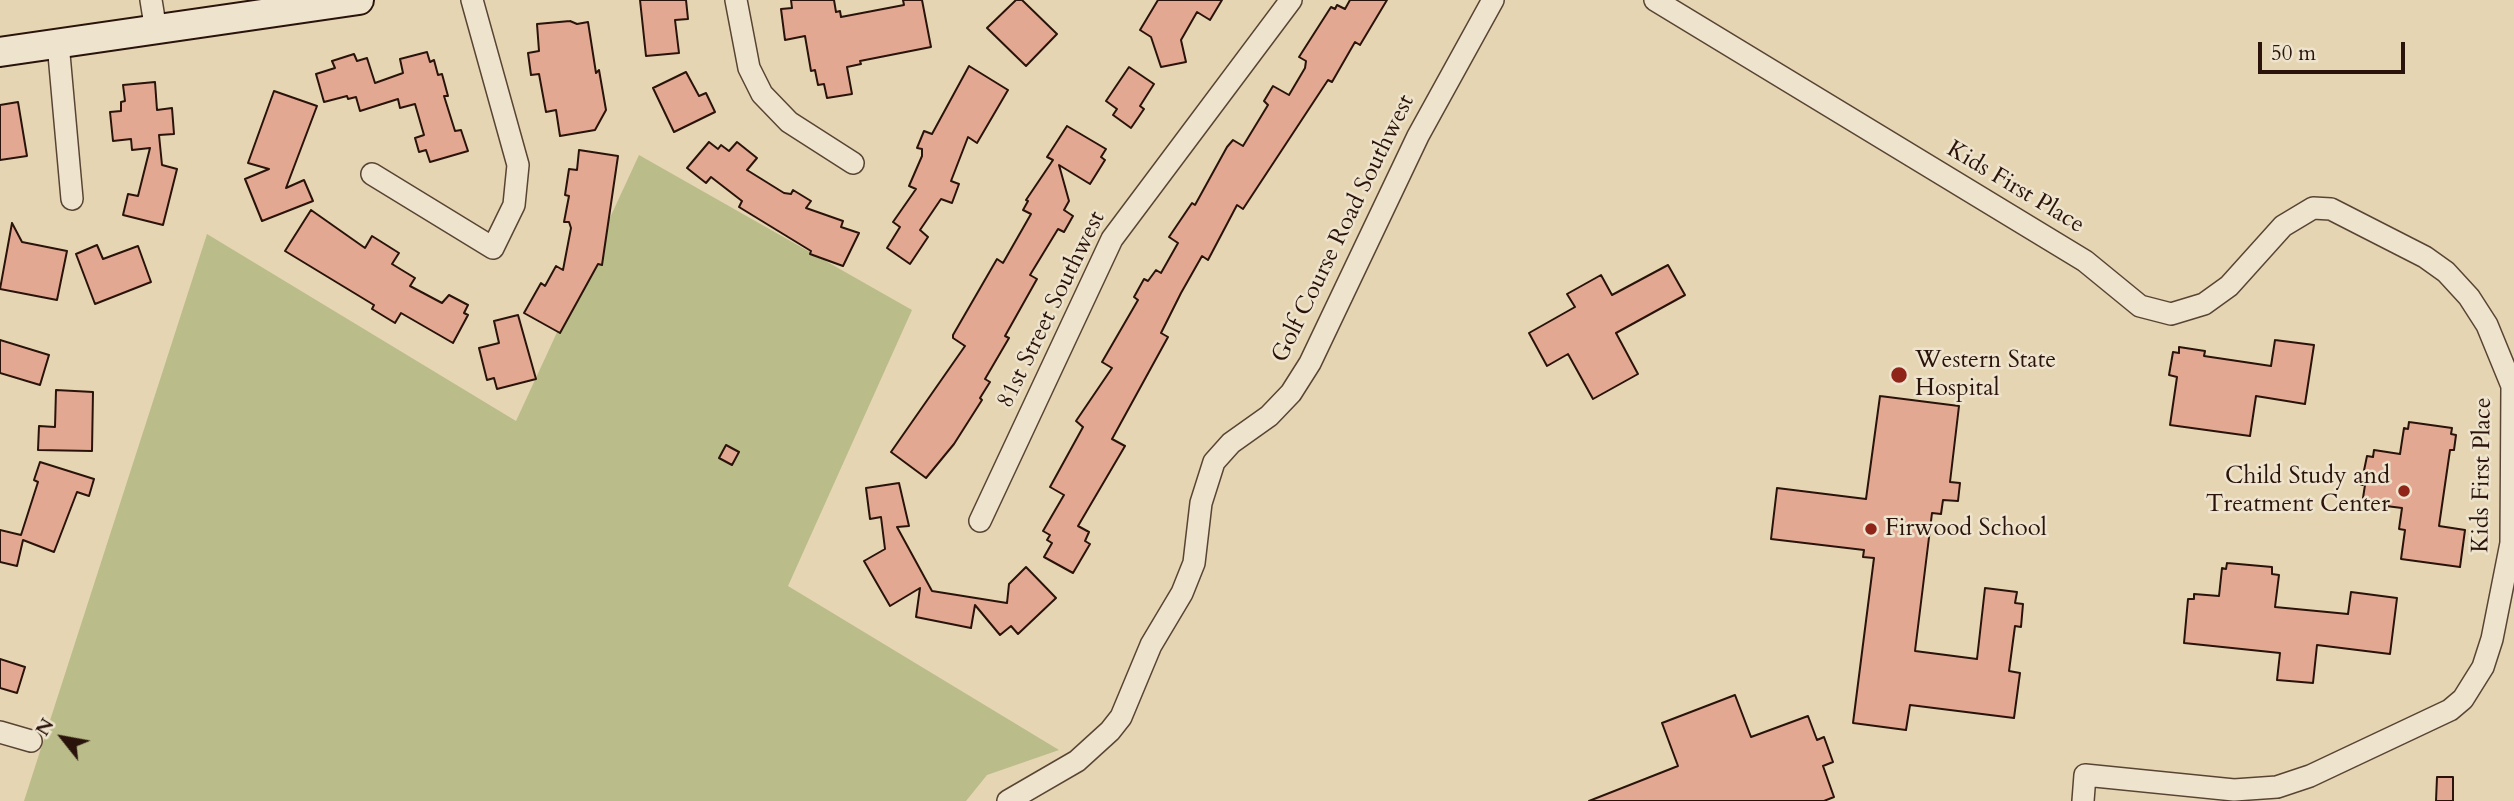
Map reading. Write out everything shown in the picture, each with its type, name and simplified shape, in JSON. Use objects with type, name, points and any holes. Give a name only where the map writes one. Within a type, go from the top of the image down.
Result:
[{"type":"street","points":[[151,0],[156,31]]},
{"type":"street","points":[[0,52],[359,0]]},
{"type":"street","points":[[372,174],[493,248],[514,205],[518,165],[489,70],[472,0]]},
{"type":"street","points":[[736,0],[744,50],[762,94],[789,122],[853,163]]},
{"type":"street","name":"81st Street Southwest","points":[[980,521],[1112,239],[1291,0]]},
{"type":"street","name":"Golf Course Road Southwest","points":[[1007,801],[1077,761],[1110,732],[1121,717],[1151,645],[1182,593],[1195,563],[1200,503],[1214,462],[1231,443],[1269,416],[1291,393],[1310,363],[1418,136],[1493,0]]},
{"type":"street","name":"Kids First Place","points":[[1655,0],[2085,261],[2140,306],[2171,314],[2220,295],[2283,226],[2313,208],[2331,209],[2425,257],[2446,272],[2469,298],[2487,326],[2512,386],[2513,543],[2498,620],[2483,667],[2463,699],[2450,710],[2311,776],[2277,787],[2234,790],[2085,775],[2083,801]]},
{"type":"street","points":[[58,43],[72,199]]},
{"type":"street","points":[[0,732],[32,741]]},
{"type":"green space","points":[[639,155],[912,310],[788,586],[1059,750],[987,775],[966,801],[24,801],[207,234],[516,421]]},
{"type":"building","points":[[640,0],[686,0],[688,19],[675,20],[679,53],[646,56]]},
{"type":"building","points":[[791,0],[834,0],[836,12],[840,11],[841,17],[904,5],[903,0],[922,0],[931,47],[860,61],[861,64],[847,67],[852,94],[827,98],[824,84],[818,85],[815,70],[811,71],[805,36],[785,40],[781,9],[792,8]]},
{"type":"building","points":[[1016,0],[1022,0],[1057,34],[1026,66],[987,28]]},
{"type":"building","points":[[1158,0],[1222,0],[1210,20],[1197,12],[1181,40],[1186,62],[1161,67],[1151,37],[1140,30]]},
{"type":"building","points":[[1350,0],[1387,0],[1360,45],[1355,42],[1332,82],[1328,80],[1243,209],[1237,205],[1208,260],[1202,256],[1181,293],[1161,333],[1168,337],[1112,439],[1125,446],[1078,526],[1089,532],[1085,541],[1090,544],[1073,573],[1044,557],[1052,543],[1047,540],[1050,535],[1043,531],[1064,495],[1050,487],[1083,427],[1076,421],[1112,368],[1102,362],[1138,300],[1134,297],[1144,279],[1148,281],[1156,270],[1161,273],[1178,243],[1169,237],[1192,203],[1195,205],[1227,147],[1233,140],[1243,146],[1268,105],[1264,101],[1273,86],[1289,95],[1305,68],[1306,61],[1299,57],[1331,7],[1335,9],[1337,5],[1345,9]]},
{"type":"building","points":[[570,21],[577,24],[588,22],[596,73],[599,70],[606,110],[595,130],[560,136],[556,110],[546,112],[539,74],[531,75],[528,53],[539,51],[537,24]]},
{"type":"building","points":[[427,52],[430,62],[434,60],[438,75],[442,74],[448,96],[444,96],[455,131],[461,130],[468,151],[430,162],[426,150],[419,152],[415,138],[424,135],[415,104],[400,108],[398,99],[360,111],[356,97],[348,99],[347,96],[324,102],[316,74],[335,68],[332,61],[354,54],[357,61],[367,58],[375,83],[403,73],[400,59]]},
{"type":"building","points":[[969,66],[1008,90],[977,143],[968,137],[951,181],[959,184],[952,203],[941,199],[920,230],[928,237],[910,264],[887,248],[900,227],[893,222],[916,189],[909,186],[922,156],[922,149],[917,148],[924,131],[932,134]]},
{"type":"building","points":[[1129,67],[1154,84],[1140,106],[1144,109],[1131,128],[1113,115],[1117,109],[1106,101]]},
{"type":"building","points":[[686,72],[699,96],[706,93],[715,112],[674,132],[653,88]]},
{"type":"building","points":[[155,82],[157,110],[172,108],[174,134],[159,135],[162,165],[177,169],[163,225],[123,215],[128,194],[138,196],[150,148],[132,150],[131,139],[113,141],[110,112],[121,111],[121,102],[125,101],[123,85]]},
{"type":"building","points":[[274,91],[317,106],[286,188],[304,180],[313,201],[262,221],[245,179],[269,169],[248,163]]},
{"type":"building","points":[[18,102],[27,156],[0,160],[0,105]]},
{"type":"building","points":[[1067,126],[1106,149],[1101,157],[1105,160],[1090,184],[1059,165],[1069,201],[1064,210],[1073,216],[1064,232],[1058,229],[1030,275],[1037,279],[1005,336],[1009,338],[985,379],[990,382],[980,398],[982,400],[954,444],[926,478],[891,452],[965,346],[953,338],[953,335],[997,259],[1003,263],[1031,214],[1023,210],[1028,201],[1026,200],[1053,160],[1047,157]]},
{"type":"building","points":[[709,142],[718,149],[721,145],[729,151],[737,142],[757,158],[747,170],[784,193],[791,194],[793,190],[811,201],[806,208],[843,221],[841,227],[859,233],[843,266],[810,254],[811,251],[739,207],[742,201],[711,177],[706,183],[687,168]]},
{"type":"building","points":[[579,150],[618,156],[602,265],[598,264],[560,333],[524,313],[541,283],[545,286],[556,266],[563,270],[571,228],[569,222],[564,222],[569,196],[565,195],[569,169],[577,170]]},
{"type":"building","points":[[311,210],[365,248],[372,236],[399,253],[392,264],[415,278],[410,286],[442,303],[449,295],[468,305],[464,313],[468,315],[453,343],[401,313],[395,323],[372,309],[374,305],[285,251]]},
{"type":"building","points":[[12,223],[22,242],[67,251],[57,300],[0,289]]},
{"type":"building","points":[[97,245],[103,259],[138,246],[151,282],[95,304],[76,254]]},
{"type":"building","points":[[1668,265],[1685,295],[1616,333],[1638,374],[1593,399],[1568,354],[1547,366],[1529,333],[1575,307],[1567,294],[1601,275],[1612,295]]},
{"type":"building","points":[[518,315],[536,379],[497,389],[494,378],[487,380],[479,348],[499,343],[494,321]]},
{"type":"building","points":[[0,340],[49,355],[40,385],[0,373]]},
{"type":"building","points":[[2275,340],[2314,345],[2305,404],[2256,396],[2250,436],[2170,425],[2177,377],[2169,375],[2173,352],[2179,353],[2179,347],[2205,351],[2204,356],[2271,366]]},
{"type":"building","points":[[56,390],[93,392],[92,451],[38,450],[39,426],[55,427]]},
{"type":"building","points":[[1880,396],[1959,406],[1950,482],[1960,483],[1958,501],[1943,500],[1941,514],[1932,513],[1915,651],[1977,659],[1985,588],[2017,592],[2015,603],[2023,604],[2021,627],[2015,626],[2009,671],[2020,673],[2014,718],[1910,705],[1906,730],[1853,723],[1874,558],[1863,557],[1864,550],[1771,539],[1777,488],[1866,499]]},
{"type":"building","name":"Child Study and Treatment Center","points":[[2409,422],[2452,428],[2451,434],[2456,435],[2454,450],[2450,450],[2439,526],[2465,530],[2460,567],[2401,559],[2405,530],[2399,529],[2402,508],[2370,504],[2371,499],[2363,498],[2365,485],[2361,485],[2367,456],[2373,457],[2374,450],[2400,454],[2404,428],[2408,429]]},
{"type":"building","points":[[726,445],[739,452],[732,465],[719,458]]},
{"type":"building","points":[[40,462],[94,479],[89,496],[77,492],[54,552],[23,540],[17,566],[0,562],[0,530],[21,535],[38,482],[34,480]]},
{"type":"building","points":[[899,483],[909,526],[897,527],[932,591],[1007,603],[1009,584],[1026,567],[1056,598],[1018,634],[1011,626],[1000,635],[975,605],[971,628],[916,617],[920,588],[890,606],[864,561],[885,549],[881,517],[870,519],[866,488]]},
{"type":"building","points":[[2227,563],[2272,567],[2272,574],[2279,575],[2275,607],[2348,614],[2351,592],[2397,598],[2390,654],[2317,645],[2313,683],[2277,680],[2280,653],[2184,643],[2188,599],[2194,599],[2194,594],[2219,596],[2222,568],[2226,569]]},
{"type":"building","points":[[0,659],[25,667],[17,693],[0,688]]},
{"type":"building","points":[[1735,695],[1751,737],[1808,716],[1817,740],[1824,737],[1833,762],[1823,766],[1834,797],[1824,801],[1589,801],[1678,766],[1662,723]]},
{"type":"building","points":[[2437,777],[2453,777],[2453,801],[2436,801]]},
{"type":"place","name":"Western State Hospital","points":[[1899,375]]},
{"type":"place","name":"Child Study and Treatment Center","points":[[2404,491]]},
{"type":"place","name":"Firwood School","points":[[1871,529]]}]
